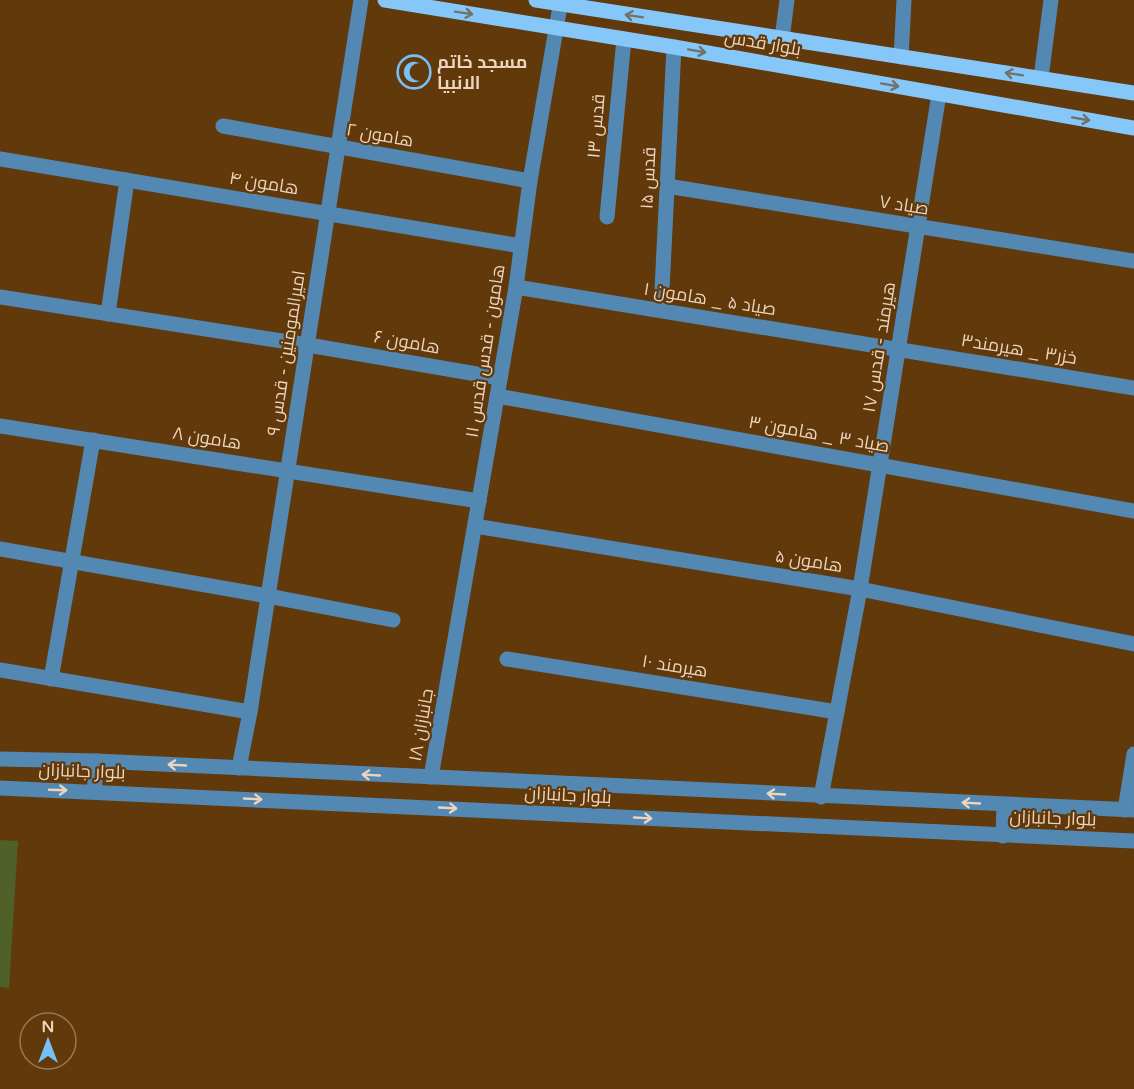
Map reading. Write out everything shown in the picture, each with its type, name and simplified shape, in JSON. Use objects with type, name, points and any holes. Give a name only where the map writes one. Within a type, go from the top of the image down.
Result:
[{"type":"main road","name":"بلوار قدس","points":[[385,0],[674,47],[1134,128]]},
{"type":"main road","name":"بلوار قدس","points":[[536,0],[1134,93]]},
{"type":"street","name":"امیرالمومنین - قدس ۹","points":[[239,768],[250,712],[361,0]]},
{"type":"street","points":[[782,39],[787,0]]},
{"type":"street","points":[[901,57],[904,0]]},
{"type":"street","points":[[1041,78],[1051,0]]},
{"type":"street","name":"هامون - قدس قدس ۱۱","points":[[449,680],[516,287],[530,181],[560,2]]},
{"type":"street","name":"قدس ۱۳","points":[[607,217],[624,39]]},
{"type":"street","name":"قدس ۱۵","points":[[661,310],[674,47]]},
{"type":"street","name":"هیرمند - قدس ۱۷","points":[[821,796],[860,589],[939,94]]},
{"type":"street","name":"هامون ۲","points":[[223,126],[530,181]]},
{"type":"street","name":"هامون ۴","points":[[0,159],[521,246]]},
{"type":"street","points":[[108,314],[127,180]]},
{"type":"street","name":"صیاد ۷","points":[[667,186],[1134,261]]},
{"type":"street","name":"صیاد ۵ _ هامون ۱","points":[[516,287],[898,349]]},
{"type":"street","name":"هامون ۶","points":[[0,297],[308,345],[500,378]]},
{"type":"street","name":"خزر۳ _ هیرمند۳","points":[[898,349],[1134,388]]},
{"type":"street","name":"صیاد ۳ _ هامون ۳","points":[[497,396],[1134,511]]},
{"type":"street","name":"هامون ۸","points":[[0,426],[479,501]]},
{"type":"street","points":[[51,679],[93,440]]},
{"type":"street","name":"هامون ۵","points":[[475,526],[860,589],[1134,644]]},
{"type":"street","points":[[0,549],[393,620]]},
{"type":"street","name":"هیرمند ۱۰","points":[[507,659],[837,712]]},
{"type":"street","points":[[0,670],[250,712]]},
{"type":"street","name":"جانبازان ۱۸","points":[[431,777],[449,680]]},
{"type":"street","points":[[1130,810],[1134,754]]},
{"type":"street","name":"بلوار جانبازان","points":[[0,759],[98,761],[1130,810]]},
{"type":"street","points":[[94,791],[98,761]]},
{"type":"street","name":"بلوار جانبازان","points":[[0,788],[1134,841]]},
{"type":"street","points":[[1003,836],[1004,805]]},
{"type":"green space","points":[[0,840],[18,841],[9,988],[0,987]]},
{"type":"place","name":"مسجد خاتم الانبیا","points":[[414,72]]}]
